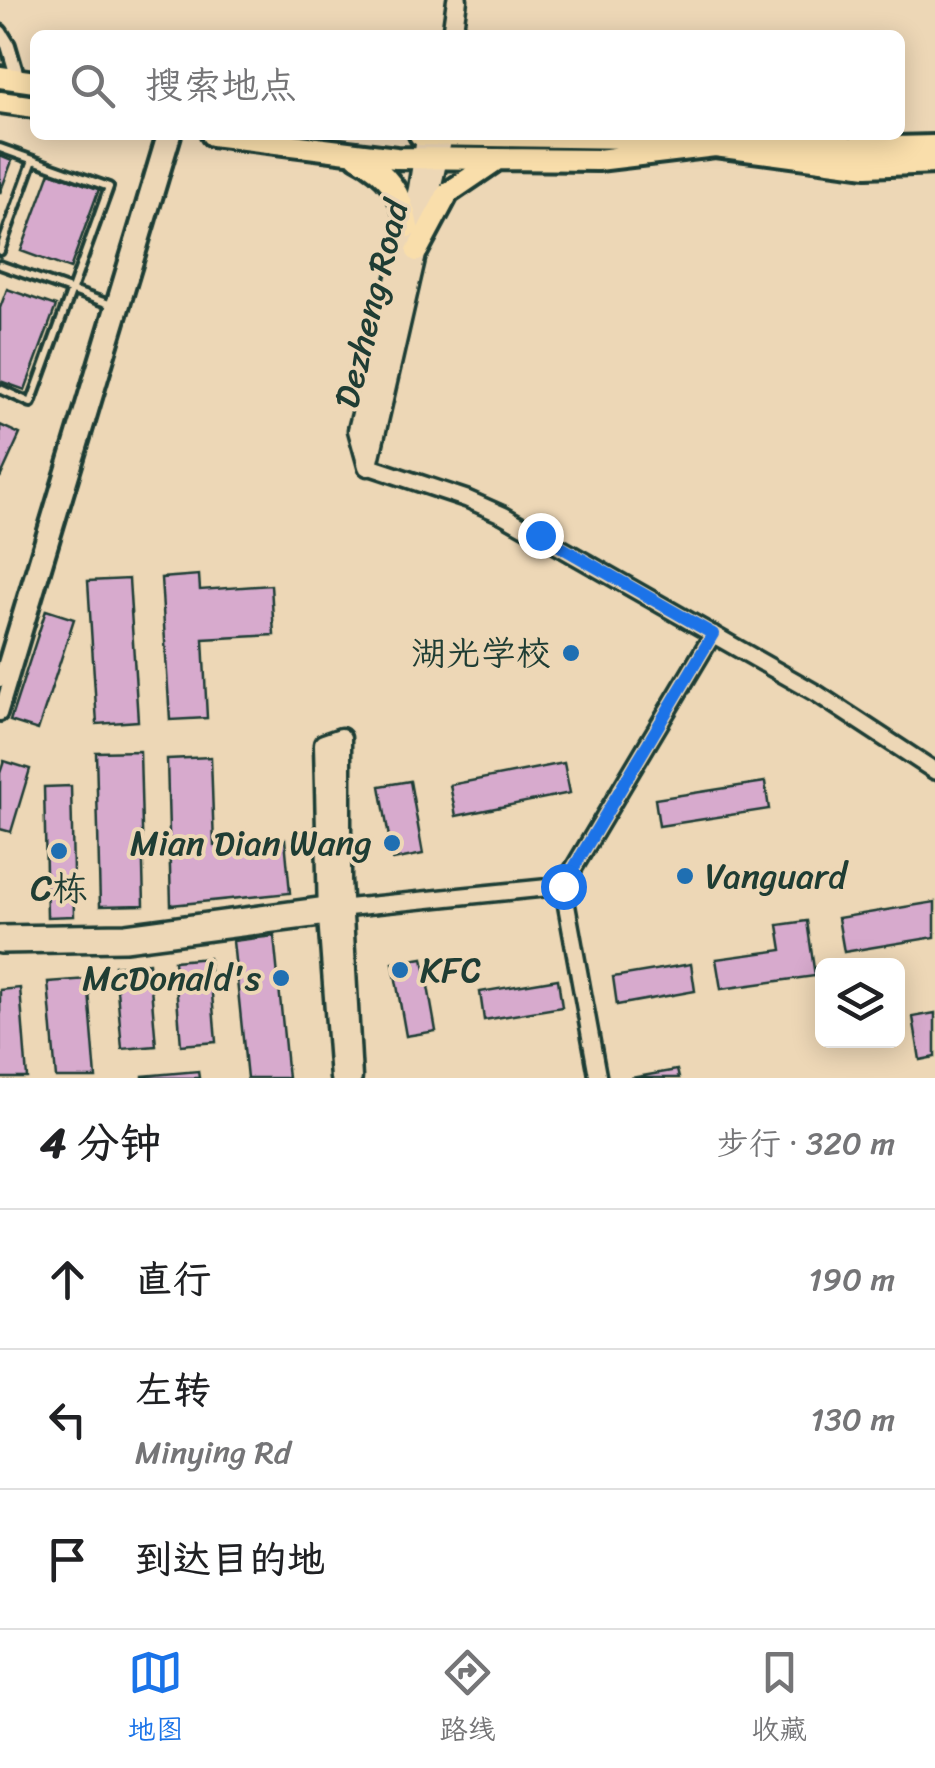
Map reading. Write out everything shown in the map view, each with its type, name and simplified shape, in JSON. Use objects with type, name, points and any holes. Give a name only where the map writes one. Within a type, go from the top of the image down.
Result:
[{"type":"main road","points":[[442,30],[446,0]]},
{"type":"main road","points":[[453,30],[457,0]]},
{"type":"main road","points":[[0,102],[30,106]]},
{"type":"main road","points":[[249,140],[351,154],[431,157],[598,160],[715,146],[855,166],[935,163]]},
{"type":"main road","points":[[426,140],[431,157]]},
{"type":"main road","points":[[431,157],[440,140]]},
{"type":"main road","points":[[786,140],[856,148],[935,146]]},
{"type":"main road","points":[[351,154],[391,182],[400,194],[408,226]]},
{"type":"main road","name":"Dezheng Road","points":[[368,466],[358,430],[408,226],[431,157]]},
{"type":"main road","name":"Dezheng Road","points":[[368,466],[417,251],[431,157]]},
{"type":"main road","points":[[417,251],[448,193],[498,159]]},
{"type":"main road","points":[[333,741],[332,910],[340,1078]]},
{"type":"main road","points":[[332,910],[352,1078]]},
{"type":"street","points":[[0,32],[18,80]]},
{"type":"street","points":[[0,680],[162,140]]},
{"type":"street","points":[[0,714],[172,140]]},
{"type":"street","points":[[368,466],[504,515],[842,709],[935,771]]},
{"type":"street","points":[[598,1078],[563,886],[713,634]]},
{"type":"street","points":[[0,934],[126,932],[563,886]]},
{"type":"street","points":[[0,946],[125,943],[332,910]]},
{"type":"lane","points":[[0,148],[109,188],[31,402],[0,389]]},
{"type":"lane","points":[[0,250],[33,160]]},
{"type":"lane","points":[[0,265],[112,306]]},
{"type":"building","points":[[0,156],[12,161],[0,193]]},
{"type":"building","points":[[50,172],[99,189],[70,269],[21,251]]},
{"type":"building","points":[[7,289],[56,306],[25,390],[0,381],[0,308]]},
{"type":"building","points":[[0,425],[20,434],[0,478]]},
{"type":"building","points":[[199,575],[200,590],[271,585],[274,635],[203,639],[207,718],[170,720],[161,578]]},
{"type":"building","points":[[129,579],[138,721],[97,724],[88,581]]},
{"type":"building","points":[[46,610],[74,619],[38,730],[10,721]]},
{"type":"building","points":[[140,751],[144,905],[100,906],[96,752]]},
{"type":"building","points":[[211,757],[214,846],[285,839],[290,893],[171,905],[167,759]]},
{"type":"building","points":[[4,761],[30,769],[11,832],[0,829],[0,773]]},
{"type":"building","points":[[564,763],[570,793],[456,816],[450,785]]},
{"type":"building","points":[[410,781],[423,854],[393,860],[380,786]]},
{"type":"building","points":[[765,782],[769,809],[659,826],[655,799]]},
{"type":"building","name":"C栋","points":[[71,786],[74,916],[47,917],[44,787]]},
{"type":"building","points":[[935,902],[935,937],[844,952],[838,918]]},
{"type":"building","points":[[807,921],[815,976],[721,989],[716,959],[782,950],[778,925]]},
{"type":"building","points":[[274,936],[288,1078],[247,1078],[233,941]]},
{"type":"building","points":[[209,958],[216,1042],[181,1045],[174,961]]},
{"type":"building","points":[[423,958],[436,1031],[406,1036],[393,963]]},
{"type":"building","points":[[149,963],[156,1046],[122,1049],[115,966]]},
{"type":"building","points":[[691,964],[695,991],[617,1005],[613,977]]},
{"type":"building","points":[[88,979],[96,1078],[56,1078],[48,982]]},
{"type":"building","points":[[558,979],[562,1007],[484,1020],[480,992]]},
{"type":"building","points":[[20,988],[27,1078],[0,1078],[0,990]]},
{"type":"building","points":[[935,1013],[935,1057],[920,1060],[913,1017]]},
{"type":"building","points":[[677,1070],[679,1078],[631,1078]]},
{"type":"building","points":[[198,1071],[199,1078],[143,1078],[143,1076]]},
{"type":"place","name":"湖光学校","points":[[571,653]]},
{"type":"place","name":"Mian Dian Wang","points":[[392,843]]},
{"type":"place","name":"C栋","points":[[59,851]]},
{"type":"place","name":"Vanguard","points":[[685,876]]},
{"type":"place","name":"KFC","points":[[400,970]]},
{"type":"place","name":"McDonald's","points":[[281,978]]},
{"type":"route","points":[[540,535],[713,634],[563,886]]}]
